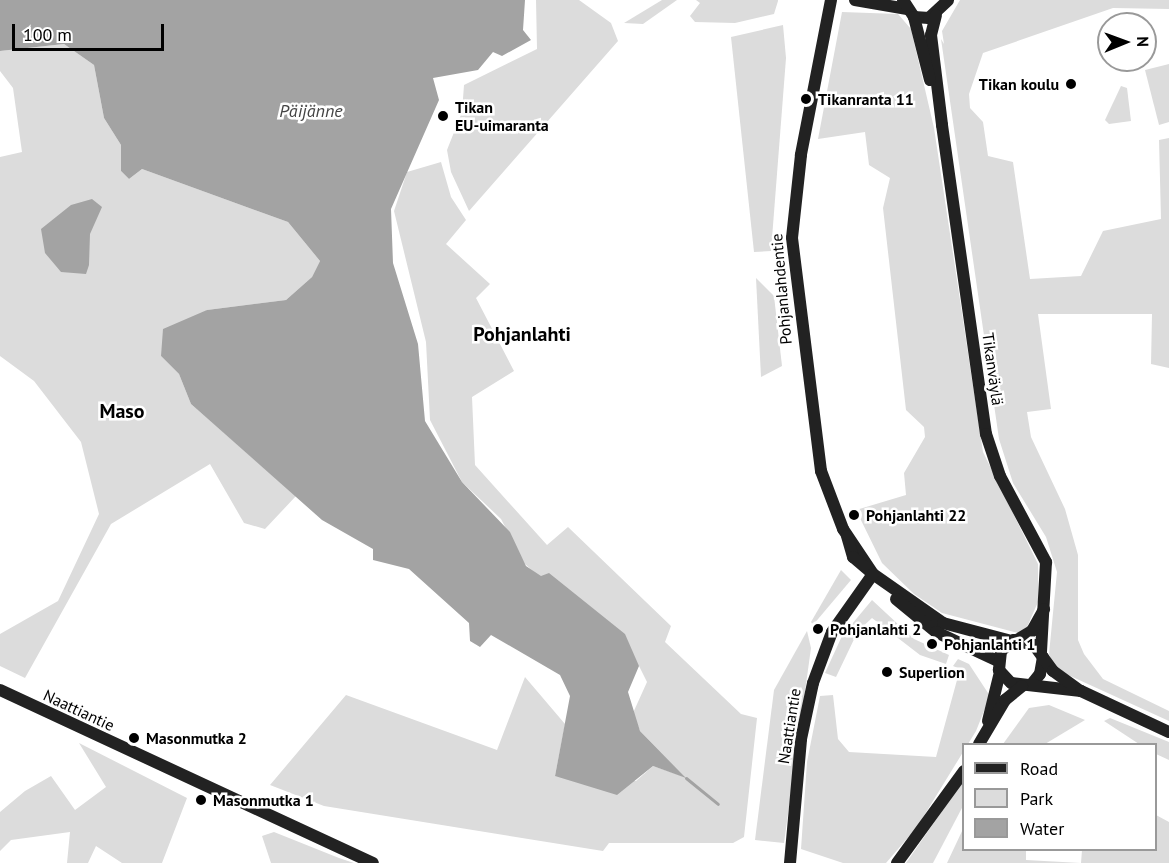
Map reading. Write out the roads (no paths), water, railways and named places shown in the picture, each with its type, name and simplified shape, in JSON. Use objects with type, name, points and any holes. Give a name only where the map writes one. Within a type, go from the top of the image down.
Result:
[{"type":"street","name":"Pohjanlahdentie","points":[[831,0],[801,155],[792,238],[817,454],[847,536],[872,573],[944,622],[1014,640],[1042,654]]},
{"type":"street","points":[[855,0],[936,15],[948,0]]},
{"type":"street","name":"Tikanväylä","points":[[908,8],[942,124]]},
{"type":"street","name":"Tikanväylä","points":[[936,15],[932,35],[942,124],[986,434],[1009,494],[1041,546],[1046,605],[1040,674],[1026,686]]},
{"type":"street","name":"Naattiantie","points":[[790,863],[792,830],[813,683],[832,632],[872,573]]},
{"type":"street","name":"Pohjanlahdentie","points":[[886,584],[913,616],[936,632],[999,667],[1026,686]]},
{"type":"street","points":[[982,740],[999,667],[1014,640],[1032,631],[1046,605]]},
{"type":"street","points":[[1042,654],[1081,691],[1169,732]]},
{"type":"street","points":[[982,740],[1005,700],[1026,686],[1081,691]]},
{"type":"street","name":"Naattiantie","points":[[0,690],[373,863]]},
{"type":"street","points":[[897,863],[962,772]]},
{"type":"water","name":"Päijänne","points":[[0,0],[525,0],[523,30],[531,40],[502,56],[493,52],[478,70],[433,78],[439,100],[391,209],[393,263],[418,344],[425,421],[462,482],[510,532],[526,566],[541,576],[549,573],[625,634],[639,666],[628,692],[640,731],[686,778],[653,766],[617,795],[555,776],[570,696],[560,675],[491,635],[480,647],[470,641],[469,623],[409,569],[373,560],[373,549],[322,520],[191,404],[179,374],[161,356],[163,329],[207,310],[286,300],[312,277],[320,261],[288,222],[142,169],[129,179],[121,171],[121,145],[104,118],[94,65],[64,44],[0,51]]},
{"type":"water","points":[[92,199],[102,207],[90,234],[89,265],[86,274],[61,272],[45,253],[41,229],[71,205]]},
{"type":"waterway","points":[[686,778],[718,804]]},
{"type":"place","name":"Tikan koulu","points":[[1071,84]]},
{"type":"place","name":"Tikanranta 11","points":[[806,99]]},
{"type":"place","name":"Tikan EU-uimaranta","points":[[443,116]]},
{"type":"place","name":"Pohjanlahti 22","points":[[854,515]]},
{"type":"place","name":"Pohjanlahti 2","points":[[818,629]]},
{"type":"place","name":"Pohjanlahti 1","points":[[932,644]]},
{"type":"place","name":"Superlion","points":[[887,672]]},
{"type":"place","name":"Masonmutka 2","points":[[134,738]]},
{"type":"place","name":"Masonmutka 1","points":[[201,800]]},
{"type":"district","name":"Pohjanlahti","points":[[522,334]]},
{"type":"district","name":"Maso","points":[[122,411]]}]
